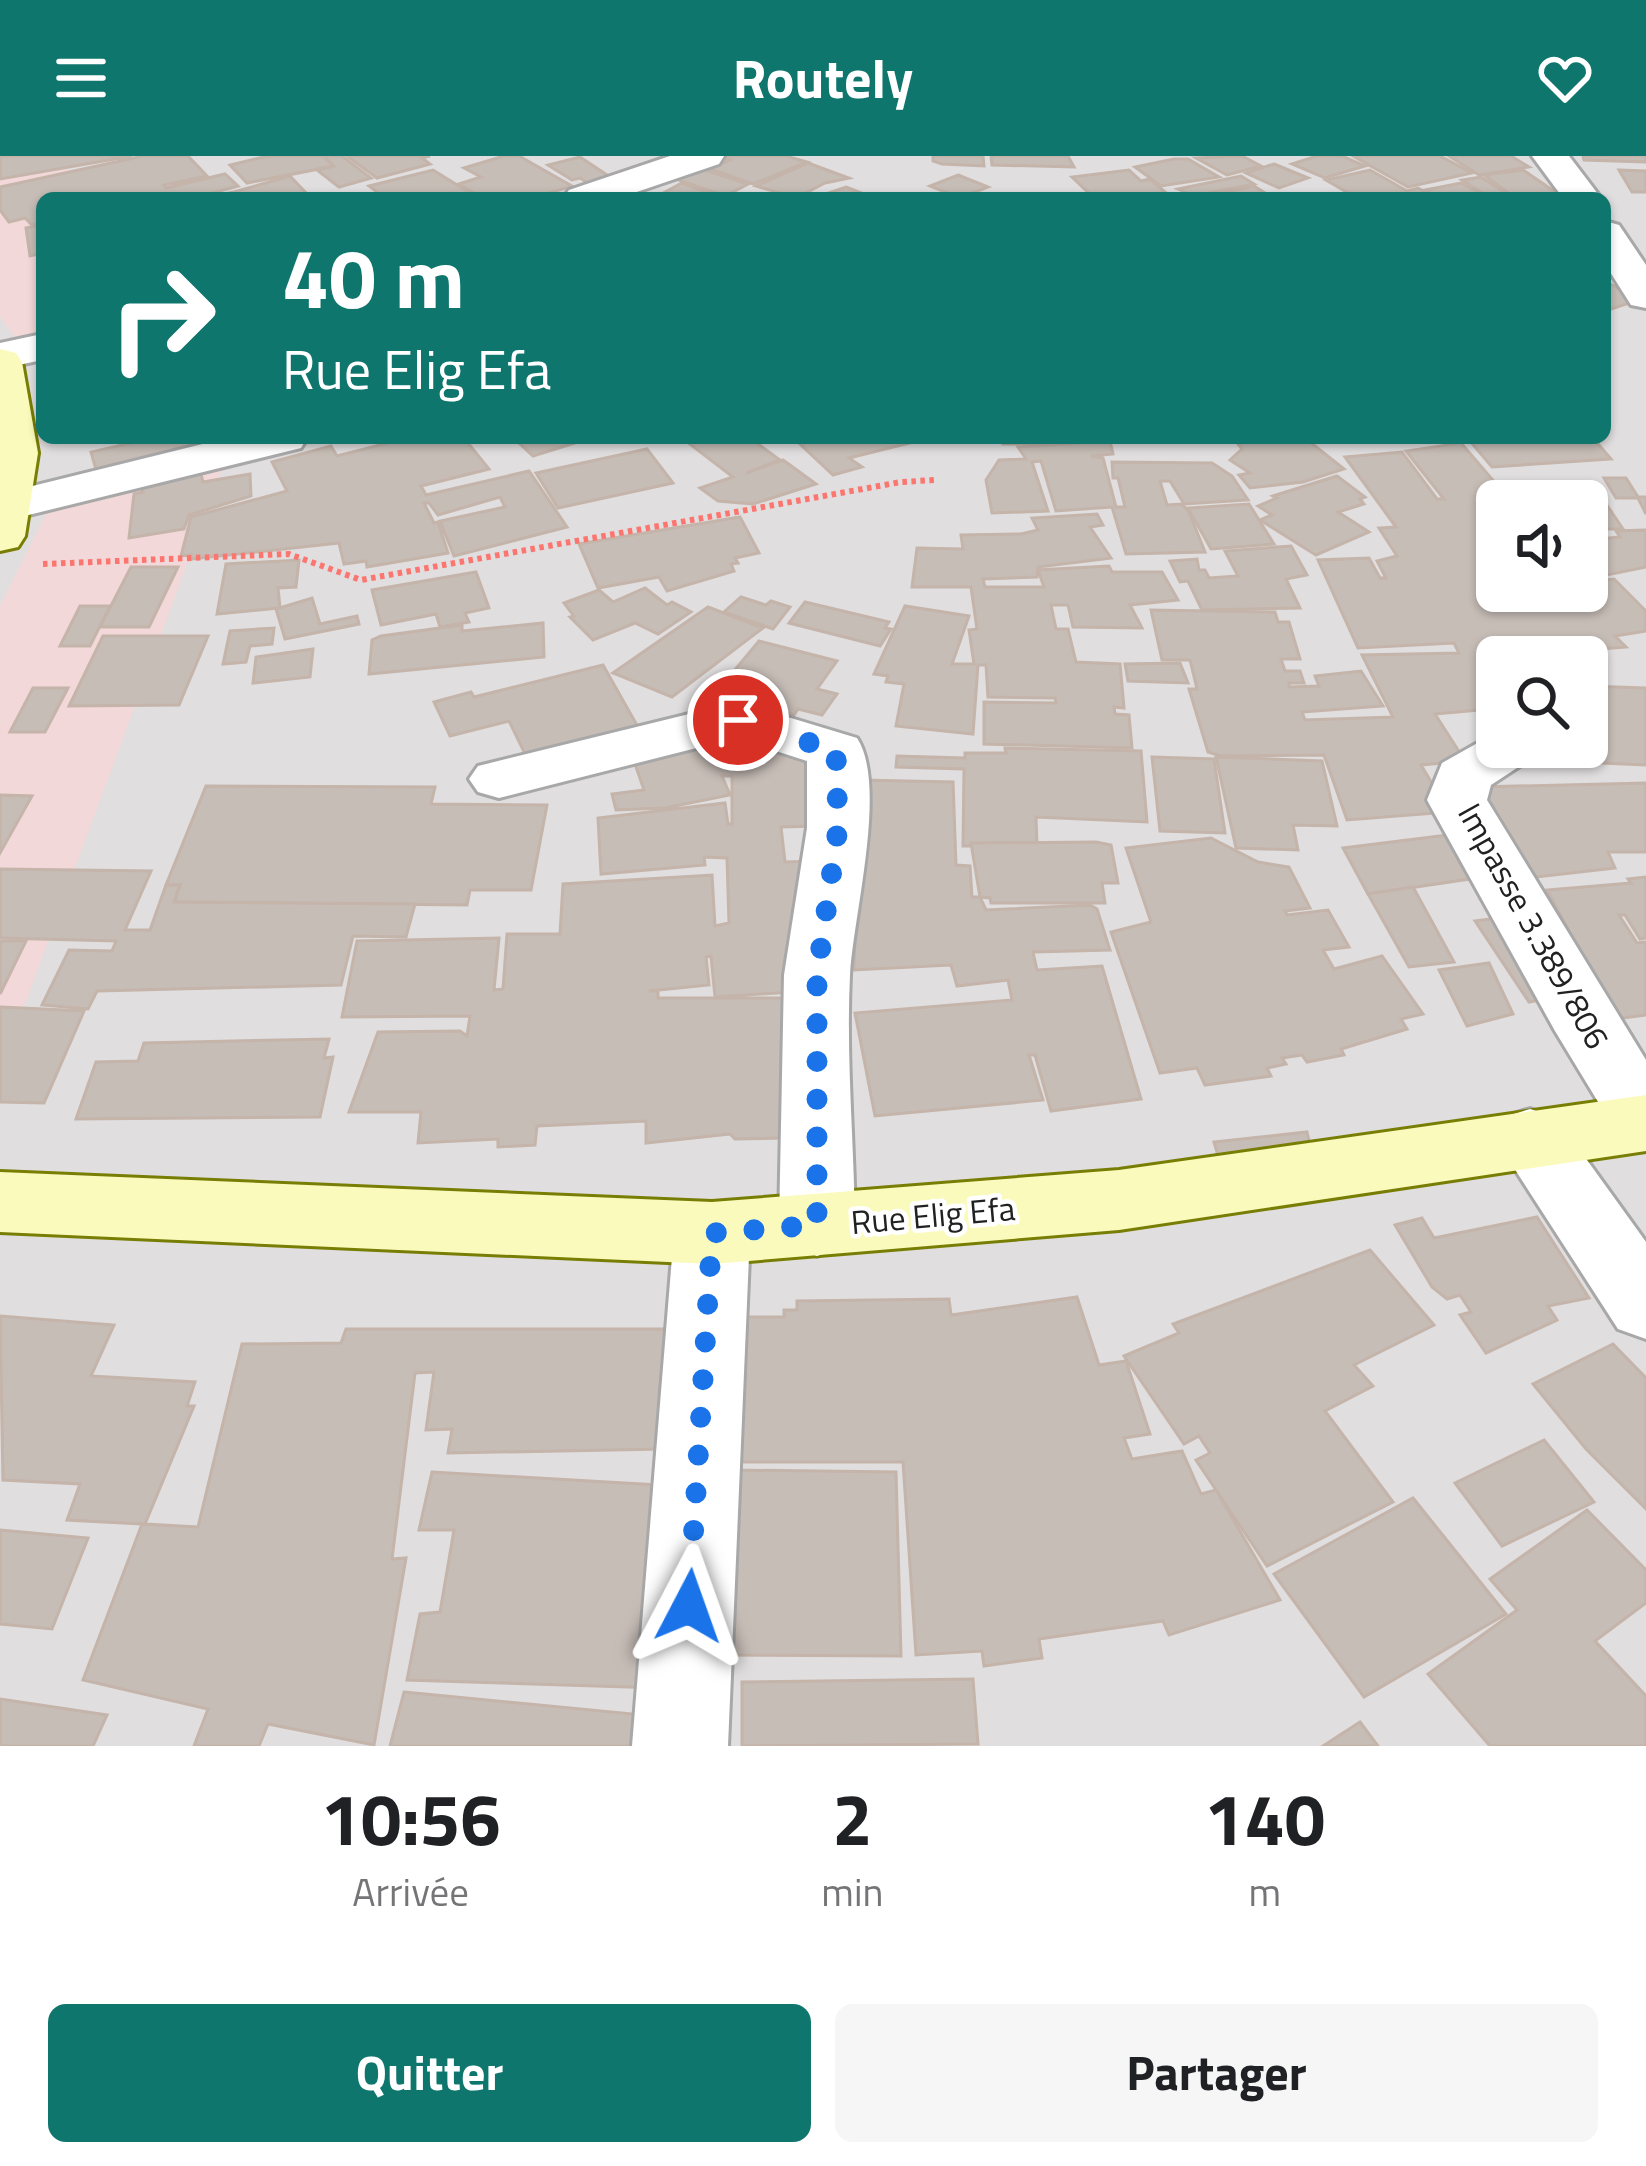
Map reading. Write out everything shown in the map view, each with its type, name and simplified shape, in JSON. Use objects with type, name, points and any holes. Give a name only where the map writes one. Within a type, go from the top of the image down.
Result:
[{"type":"main road","points":[[0,359],[14,453],[9,536]]},
{"type":"main road","name":"Rue Elig Efa","points":[[0,1202],[712,1233],[1119,1200],[1646,1121]]},
{"type":"street","points":[[600,192],[706,156]]},
{"type":"street","points":[[1550,156],[1577,192]]},
{"type":"street","points":[[1611,241],[1641,283]]},
{"type":"street","points":[[0,359],[36,349]]},
{"type":"street","points":[[9,536],[267,444]]},
{"type":"street","points":[[499,779],[738,720],[836,751],[838,828],[817,975],[817,1225]]},
{"type":"street","name":"Impasse 3.389/806","points":[[1476,768],[1463,776],[1457,800],[1646,1121]]},
{"type":"street","points":[[1530,1137],[1646,1305]]},
{"type":"street","points":[[680,1746],[712,1233]]},
{"type":"path","points":[[9,536],[289,554],[314,560],[328,574],[361,580],[901,482],[934,480]]},
{"type":"shaded area","points":[[0,156],[1646,156],[1646,1746],[0,1746]]},
{"type":"shaded area","points":[[0,156],[59,156],[84,192],[36,192],[36,341],[20,345],[0,317]]},
{"type":"shaded area","points":[[225,461],[0,1072],[0,606],[52,502]]},
{"type":"building","points":[[132,156],[0,179],[0,157]]},
{"type":"building","points":[[143,156],[188,156],[207,176],[164,185],[166,188],[225,174],[238,186],[216,192],[36,192],[36,224],[32,225],[25,218],[9,222],[0,210],[0,187]]},
{"type":"building","points":[[268,156],[323,156],[334,166],[247,183],[230,165]]},
{"type":"building","points":[[323,156],[342,156],[371,178],[339,187],[317,170],[334,166]]},
{"type":"building","points":[[347,156],[430,156],[422,158],[430,164],[377,178]]},
{"type":"building","points":[[519,156],[572,186],[552,192],[473,192],[459,184],[481,177],[464,168]]},
{"type":"building","points":[[726,156],[786,156],[807,162],[753,184],[710,169],[730,160],[722,158]]},
{"type":"building","points":[[933,156],[983,156],[984,166],[942,164],[933,161]]},
{"type":"building","points":[[991,156],[1068,156],[1074,167],[992,165]]},
{"type":"building","points":[[1242,156],[1261,166],[1227,175],[1196,158]]},
{"type":"building","points":[[1317,156],[1342,156],[1365,166],[1325,178],[1292,164]]},
{"type":"building","points":[[1353,156],[1440,156],[1472,173],[1408,187]]},
{"type":"building","points":[[1449,156],[1511,156],[1529,167],[1479,175]]},
{"type":"building","points":[[1583,156],[1646,156],[1646,162],[1584,160]]},
{"type":"building","points":[[580,157],[613,179],[591,185],[548,165]]},
{"type":"building","points":[[1188,159],[1219,177],[1161,186],[1135,167]]},
{"type":"building","points":[[808,163],[849,178],[808,192],[776,192],[756,186]]},
{"type":"building","points":[[1274,164],[1308,178],[1279,188],[1246,173]]},
{"type":"building","points":[[699,168],[748,184],[733,192],[713,192],[676,179]]},
{"type":"building","points":[[433,170],[468,192],[377,192],[369,186]]},
{"type":"building","points":[[1129,170],[1165,192],[1088,192],[1072,177]]},
{"type":"building","points":[[1370,170],[1407,191],[1425,192],[1347,192],[1326,180]]},
{"type":"building","points":[[1523,170],[1555,192],[1507,192],[1484,175]]},
{"type":"building","points":[[1619,170],[1646,171],[1646,192],[1632,192]]},
{"type":"building","points":[[958,175],[988,187],[945,192],[930,186]]},
{"type":"building","points":[[290,176],[305,192],[234,192]]},
{"type":"building","points":[[1241,176],[1254,184],[1214,192],[1178,189]]},
{"type":"building","points":[[1481,177],[1504,192],[1481,192],[1462,180]]},
{"type":"building","points":[[682,183],[707,192],[665,192]]},
{"type":"building","points":[[1461,183],[1478,192],[1428,192],[1425,190]]},
{"type":"building","points":[[1254,186],[1264,192],[1227,192]]},
{"type":"building","points":[[36,226],[36,254],[30,256],[26,228]]},
{"type":"building","points":[[1611,284],[1639,300],[1611,309]]},
{"type":"building","points":[[126,444],[210,444],[97,473],[91,452]]},
{"type":"building","points":[[384,444],[469,444],[489,469],[421,486],[426,495],[529,471],[567,527],[454,556],[440,521],[505,507],[500,497],[438,515],[424,503],[434,523],[438,522],[448,553],[367,567],[366,561],[344,564],[339,543],[191,559],[191,555],[181,556],[191,517],[287,491],[272,462],[331,446],[337,456]]},
{"type":"building","points":[[520,444],[572,444],[533,456]]},
{"type":"building","points":[[690,444],[758,444],[780,460],[746,473],[783,460],[816,484],[753,504],[718,501],[700,488],[733,477]]},
{"type":"building","points":[[800,444],[906,444],[849,458],[862,467],[833,475]]},
{"type":"building","points":[[1111,444],[1113,454],[1091,456],[1103,458],[1116,507],[1125,507],[1112,462],[1212,463],[1232,476],[1248,500],[1184,504],[1170,481],[1160,481],[1167,505],[1182,504],[1189,512],[1205,552],[1126,554],[1112,507],[1056,511],[1041,461],[1032,462],[1048,511],[992,513],[986,480],[999,460],[1026,459],[1018,447]]},
{"type":"building","points":[[1238,444],[1313,444],[1344,469],[1303,482],[1250,488],[1239,475],[1250,473],[1230,460],[1242,449]]},
{"type":"building","points":[[1462,444],[1493,480],[1476,480],[1476,612],[1608,612],[1608,580],[1614,579],[1646,611],[1646,631],[1615,636],[1626,647],[1608,648],[1608,636],[1476,636],[1476,710],[1435,714],[1465,761],[1421,765],[1449,812],[1347,820],[1324,755],[1221,756],[1208,752],[1189,689],[1197,689],[1190,660],[1162,660],[1151,610],[1275,612],[1278,622],[1289,622],[1300,659],[1281,659],[1285,671],[1300,671],[1304,683],[1289,683],[1289,687],[1319,686],[1315,676],[1361,671],[1383,706],[1302,712],[1305,720],[1393,717],[1362,655],[1459,653],[1454,643],[1358,648],[1318,560],[1369,558],[1380,578],[1386,578],[1377,561],[1397,556],[1379,528],[1396,527],[1345,457],[1402,452],[1437,499],[1444,499],[1406,451]]},
{"type":"building","points":[[1472,444],[1598,444],[1611,459],[1492,467]]},
{"type":"building","points":[[647,449],[673,483],[558,508],[536,473]]},
{"type":"building","points":[[199,466],[203,482],[250,474],[251,496],[189,515],[184,529],[129,538],[134,494],[143,492],[137,479]]},
{"type":"building","points":[[1337,476],[1365,497],[1360,499],[1364,504],[1338,512],[1369,532],[1316,555],[1260,520],[1272,515],[1258,506],[1277,498],[1273,496]]},
{"type":"building","points":[[1626,478],[1638,497],[1646,497],[1646,514],[1638,498],[1616,498],[1605,480]]},
{"type":"building","points":[[1249,504],[1274,544],[1211,549],[1188,508]]},
{"type":"building","points":[[1608,507],[1623,529],[1608,529]]},
{"type":"building","points":[[1097,514],[1103,525],[1090,527],[1111,558],[1038,567],[1037,577],[983,579],[985,587],[1044,587],[1038,570],[1109,566],[1112,572],[1162,572],[1178,600],[1130,605],[1142,628],[1073,627],[1068,605],[1051,605],[1056,629],[1068,629],[1076,662],[1120,664],[1124,708],[1114,707],[1115,714],[1129,715],[1132,748],[984,744],[984,702],[1056,703],[1055,698],[988,697],[986,665],[978,665],[973,734],[896,726],[904,684],[886,682],[888,676],[874,674],[905,606],[969,616],[952,664],[974,664],[969,630],[977,629],[971,587],[912,587],[917,548],[963,549],[961,535],[1021,534],[1038,530],[1032,518]]},
{"type":"building","points":[[740,517],[759,553],[735,558],[734,571],[667,591],[659,577],[598,588],[579,544]]},
{"type":"building","points":[[1646,530],[1646,567],[1608,575],[1608,538],[1620,537],[1616,531]]},
{"type":"building","points":[[1291,546],[1307,575],[1286,579],[1300,608],[1202,610],[1188,581],[1180,582],[1170,561],[1197,559],[1199,570],[1205,570],[1209,578],[1238,576],[1225,551]]},
{"type":"building","points":[[299,560],[296,587],[278,588],[280,608],[217,614],[226,564]]},
{"type":"building","points":[[131,567],[178,567],[149,627],[100,627]]},
{"type":"building","points":[[476,572],[489,608],[465,613],[469,622],[440,627],[436,614],[381,625],[372,590]]},
{"type":"building","points":[[645,588],[667,605],[672,602],[691,612],[658,634],[635,623],[593,640],[570,617],[574,616],[564,603],[599,590],[613,602]]},
{"type":"building","points":[[741,597],[790,607],[773,629],[724,612]]},
{"type":"building","points":[[312,598],[320,624],[357,616],[359,624],[285,639],[276,609]]},
{"type":"building","points":[[805,602],[889,622],[885,628],[891,629],[880,646],[789,623]]},
{"type":"building","points":[[80,606],[110,606],[90,646],[60,646]]},
{"type":"building","points":[[708,607],[763,628],[672,697],[613,673]]},
{"type":"building","points":[[543,623],[544,657],[369,674],[372,640],[381,636],[462,625],[462,631]]},
{"type":"building","points":[[274,628],[272,644],[250,646],[246,662],[223,664],[230,631]]},
{"type":"building","points":[[103,636],[208,636],[179,705],[69,706]]},
{"type":"building","points":[[759,641],[837,661],[817,689],[837,694],[822,715],[798,709],[794,715],[718,690]]},
{"type":"building","points":[[313,649],[310,677],[253,683],[256,657]]},
{"type":"building","points":[[1180,663],[1188,683],[1128,681],[1125,664]]},
{"type":"building","points":[[603,665],[638,727],[526,756],[509,721],[450,736],[434,702],[471,692],[474,697]]},
{"type":"building","points":[[1608,687],[1646,688],[1646,765],[1608,763]]},
{"type":"building","points":[[33,688],[68,688],[45,732],[10,732]]},
{"type":"building","points":[[789,740],[814,751],[817,826],[781,827],[785,862],[816,861],[792,992],[715,997],[711,956],[706,957],[709,985],[649,991],[658,991],[658,998],[800,998],[784,1138],[735,1139],[730,1134],[646,1143],[646,1121],[537,1126],[535,1145],[498,1147],[498,1139],[418,1143],[421,1112],[349,1112],[378,1032],[460,1031],[467,1036],[470,1016],[342,1017],[357,941],[499,938],[494,990],[503,989],[507,934],[560,934],[563,884],[712,875],[715,926],[729,923],[727,858],[704,857],[705,865],[601,874],[598,818],[725,803],[728,824],[732,824],[732,776],[722,776],[730,795],[665,808],[616,810],[612,794],[644,790],[634,761],[721,741]]},
{"type":"building","points":[[1005,748],[1141,751],[1147,822],[1036,817],[1037,846],[963,846],[964,769],[896,767],[897,756],[965,758],[965,753],[1006,753]]},
{"type":"building","points":[[1152,757],[1214,759],[1225,833],[1160,831]]},
{"type":"building","points":[[1216,757],[1322,761],[1337,826],[1293,825],[1298,850],[1236,848]]},
{"type":"building","points":[[859,780],[953,782],[956,865],[970,866],[972,897],[980,897],[986,910],[1090,905],[1097,909],[1110,950],[1033,952],[1037,970],[1102,966],[1141,1099],[1051,1111],[1035,1055],[1029,1055],[1043,1100],[875,1116],[855,1013],[1012,1000],[1008,980],[957,986],[951,965],[854,970]]},
{"type":"building","points":[[1646,783],[1646,852],[1608,852],[1615,868],[1528,878],[1482,808],[1492,806],[1479,787]]},
{"type":"building","points":[[206,786],[435,787],[431,804],[547,805],[531,890],[470,890],[467,905],[174,902],[180,885],[166,885]]},
{"type":"building","points":[[0,795],[32,796],[0,853]]},
{"type":"building","points":[[1463,833],[1490,876],[1368,894],[1343,848]]},
{"type":"building","points":[[1211,838],[1258,862],[1289,867],[1310,908],[1285,911],[1287,915],[1328,910],[1349,947],[1323,950],[1334,969],[1382,956],[1423,1014],[1401,1019],[1407,1029],[1341,1049],[1344,1055],[1307,1062],[1302,1055],[1282,1058],[1286,1064],[1267,1068],[1271,1076],[1205,1085],[1197,1068],[1160,1073],[1111,932],[1151,922],[1126,848]]},
{"type":"building","points":[[971,843],[1111,845],[1118,883],[1102,883],[1105,903],[991,903],[990,898],[980,897]]},
{"type":"building","points":[[0,869],[151,871],[125,930],[150,930],[166,885],[180,885],[174,902],[415,904],[406,937],[353,936],[341,985],[97,991],[88,1009],[42,1005],[69,950],[112,951],[116,941],[0,938]]},
{"type":"building","points":[[1646,877],[1646,938],[1640,939],[1625,915],[1619,915],[1637,943],[1646,942],[1646,1015],[1616,1019],[1547,890],[1631,883],[1628,879]]},
{"type":"building","points":[[1413,887],[1454,962],[1409,967],[1368,894]]},
{"type":"building","points":[[1514,916],[1564,996],[1529,1002],[1475,921]]},
{"type":"building","points":[[0,941],[26,941],[0,994]]},
{"type":"building","points":[[1489,963],[1513,1014],[1467,1026],[1439,970]]},
{"type":"building","points":[[0,1007],[84,1011],[44,1103],[0,1102]]},
{"type":"building","points":[[329,1039],[324,1058],[333,1057],[320,1117],[76,1119],[96,1062],[138,1061],[144,1043]]},
{"type":"building","points":[[1307,1132],[1311,1149],[1219,1159],[1214,1142]]},
{"type":"building","points":[[1537,1217],[1589,1298],[1548,1306],[1557,1320],[1486,1353],[1460,1315],[1471,1312],[1460,1295],[1447,1299],[1432,1287],[1395,1225],[1422,1218],[1434,1238]]},
{"type":"building","points":[[1370,1250],[1434,1325],[1354,1365],[1373,1386],[1325,1411],[1393,1502],[1267,1566],[1196,1460],[1210,1453],[1199,1436],[1184,1444],[1124,1356],[1179,1333],[1173,1324]]},
{"type":"building","points":[[1077,1297],[1099,1365],[1126,1361],[1150,1434],[1124,1438],[1132,1459],[1182,1451],[1201,1494],[1216,1490],[1280,1600],[1169,1635],[1163,1621],[1039,1639],[1042,1658],[984,1666],[982,1651],[916,1655],[903,1462],[722,1462],[728,1317],[784,1317],[784,1310],[797,1310],[797,1301],[949,1299],[951,1315]]},
{"type":"building","points":[[0,1316],[114,1325],[91,1376],[195,1382],[187,1406],[194,1406],[145,1524],[198,1527],[242,1344],[341,1343],[346,1329],[672,1329],[663,1449],[448,1453],[452,1429],[426,1430],[434,1372],[415,1373],[392,1559],[406,1558],[374,1745],[268,1724],[259,1746],[194,1746],[208,1709],[83,1680],[142,1524],[67,1520],[80,1484],[3,1480]]},
{"type":"building","points":[[1613,1344],[1646,1378],[1646,1509],[1586,1449],[1533,1384]]},
{"type":"building","points":[[1544,1440],[1594,1502],[1502,1546],[1455,1483]]},
{"type":"building","points":[[732,1470],[896,1472],[901,1656],[727,1655]]},
{"type":"building","points":[[432,1472],[658,1485],[658,1688],[407,1680],[420,1614],[440,1612],[454,1530],[419,1530]]},
{"type":"building","points":[[1413,1498],[1506,1614],[1364,1697],[1274,1574]]},
{"type":"building","points":[[1587,1510],[1646,1570],[1646,1603],[1595,1641],[1646,1696],[1646,1746],[1490,1746],[1428,1674],[1517,1610],[1490,1579]]},
{"type":"building","points":[[0,1530],[88,1538],[52,1629],[0,1624]]},
{"type":"building","points":[[973,1679],[978,1744],[742,1746],[742,1682]]},
{"type":"building","points":[[404,1692],[664,1717],[661,1746],[390,1746]]},
{"type":"building","points":[[0,1699],[107,1715],[93,1746],[0,1746]]},
{"type":"building","points":[[1360,1722],[1378,1746],[1323,1746]]},
{"type":"route","points":[[689,1606],[712,1233],[817,1225],[817,975],[838,828],[836,751],[738,720]]}]
